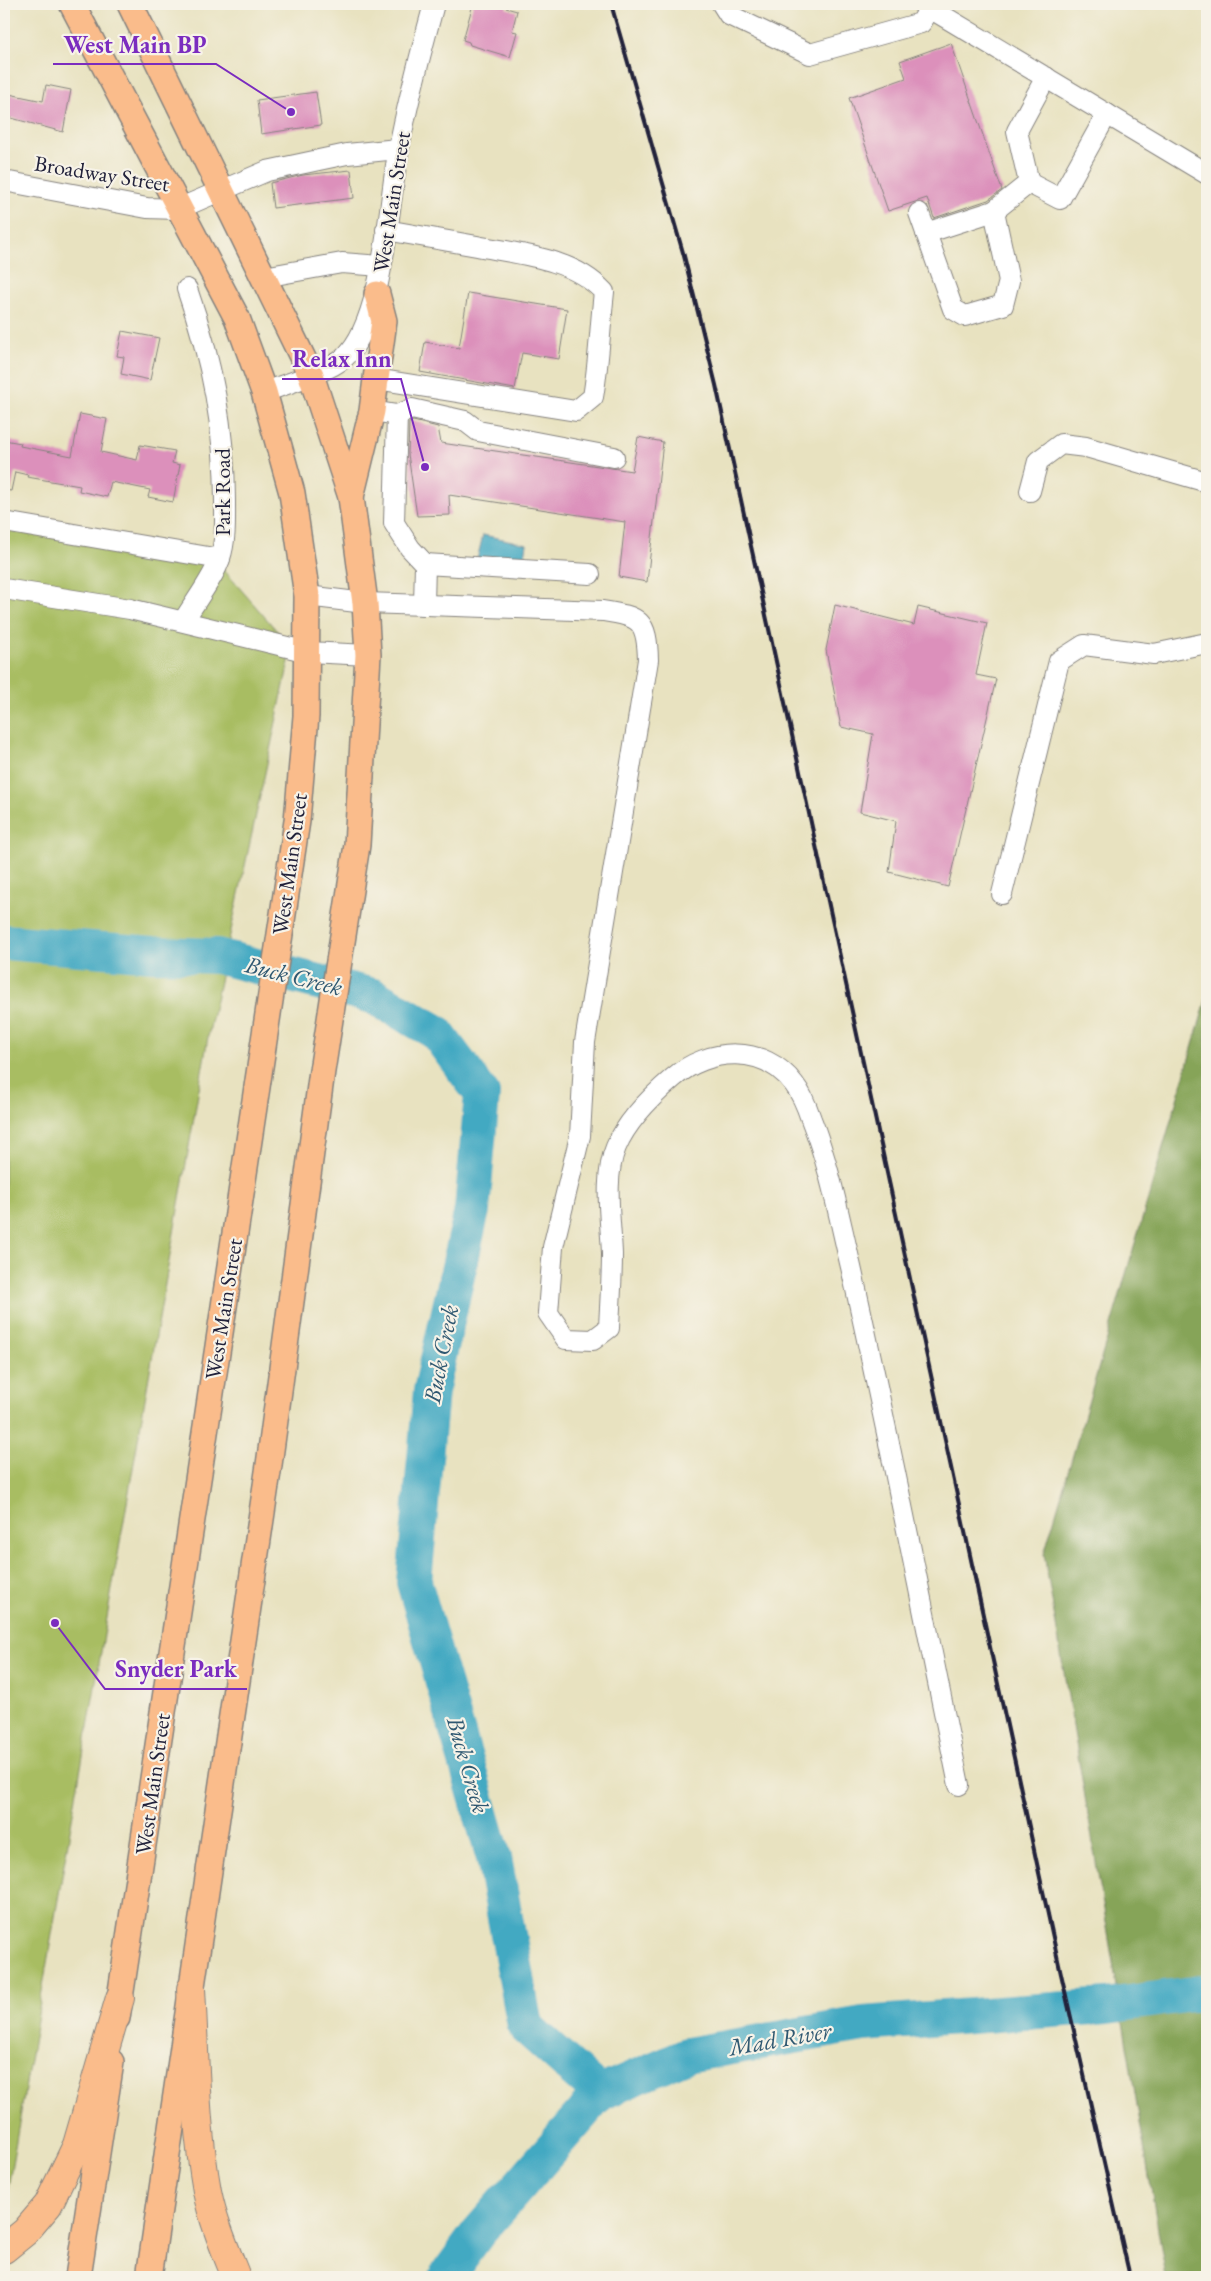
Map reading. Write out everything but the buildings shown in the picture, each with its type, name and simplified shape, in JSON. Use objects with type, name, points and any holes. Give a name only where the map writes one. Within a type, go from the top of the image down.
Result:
[{"type":"highway","points":[[191,1989],[201,2148],[208,2192],[218,2233],[236,2277]]},
{"type":"highway","points":[[4,2249],[25,2232],[48,2205],[77,2145],[120,1998]]},
{"type":"main road","points":[[72,4],[178,209],[237,318],[264,392]]},
{"type":"main road","points":[[130,4],[311,375],[350,497],[365,603],[368,655],[357,845],[322,1071],[267,1475],[149,2277]]},
{"type":"main road","points":[[350,497],[372,411],[384,321],[377,294]]},
{"type":"main road","name":"West Main Street","points":[[78,2277],[285,889],[297,821],[306,716],[307,596],[292,494],[264,392]]},
{"type":"street","name":"West Main Street","points":[[264,392],[311,375],[344,359],[359,336],[377,294],[398,149],[408,98],[434,4]]},
{"type":"street","points":[[722,4],[729,15],[810,54],[921,23],[927,6],[1207,174]]},
{"type":"street","points":[[1046,77],[1017,131],[1029,183],[1060,199],[1107,114]]},
{"type":"street","name":"Broadway Street","points":[[4,181],[147,208],[178,209],[267,171],[347,154],[398,149]]},
{"type":"street","points":[[926,233],[994,211],[1029,183]]},
{"type":"street","points":[[918,212],[953,309],[965,316],[1003,305],[1009,281],[994,211]]},
{"type":"street","points":[[376,379],[576,411],[593,397],[599,362],[604,292],[594,280],[569,267],[533,256],[386,230]]},
{"type":"street","points":[[264,277],[342,263],[381,266]]},
{"type":"street","name":"Park Road","points":[[184,620],[220,558],[226,524],[219,416],[210,366],[187,289]]},
{"type":"street","points":[[372,411],[396,415],[412,409],[465,421],[478,431],[614,457]]},
{"type":"street","points":[[396,415],[394,522],[410,548],[425,564],[590,574]]},
{"type":"street","points":[[1030,491],[1038,460],[1061,444],[1086,447],[1207,482]]},
{"type":"street","points":[[4,522],[220,558]]},
{"type":"street","points":[[424,605],[425,564]]},
{"type":"street","points":[[4,589],[130,609],[184,620],[308,652],[368,655]]},
{"type":"street","points":[[307,596],[365,603],[603,611],[629,615],[638,619],[645,630],[648,660],[585,1042],[580,1136],[553,1247],[548,1314],[566,1339],[592,1340],[609,1328],[612,1257],[609,1204],[611,1165],[616,1147],[628,1126],[661,1089],[679,1073],[702,1060],[723,1054],[742,1054],[761,1058],[780,1069],[794,1084],[804,1101],[825,1153],[866,1333],[959,1785]]},
{"type":"street","points":[[1002,894],[1059,661],[1084,644],[1154,654],[1207,643]]},
{"type":"green space","points":[[4,524],[216,561],[292,648],[208,1037],[4,2210]]},
{"type":"green space","points":[[1207,997],[1207,2277],[1166,2277],[1044,1554]]},
{"type":"water","points":[[483,535],[527,544],[523,569],[475,568]]},
{"type":"waterway","name":"Buck Creek","points":[[4,942],[154,954],[217,956],[373,996],[436,1032],[482,1094],[472,1210],[431,1391],[414,1582],[494,1858],[525,2026],[600,2093]]},
{"type":"waterway","name":"Mad River","points":[[446,2277],[478,2233],[600,2093],[687,2055],[863,2024],[1107,2006],[1207,1992]]},
{"type":"railway","points":[[611,4],[684,256],[716,385],[1059,1965],[1130,2277]]},
{"type":"place","name":"West Main BP","points":[[291,112]]},
{"type":"place","name":"Relax Inn","points":[[425,467]]},
{"type":"place","name":"Snyder Park","points":[[55,1623]]}]
